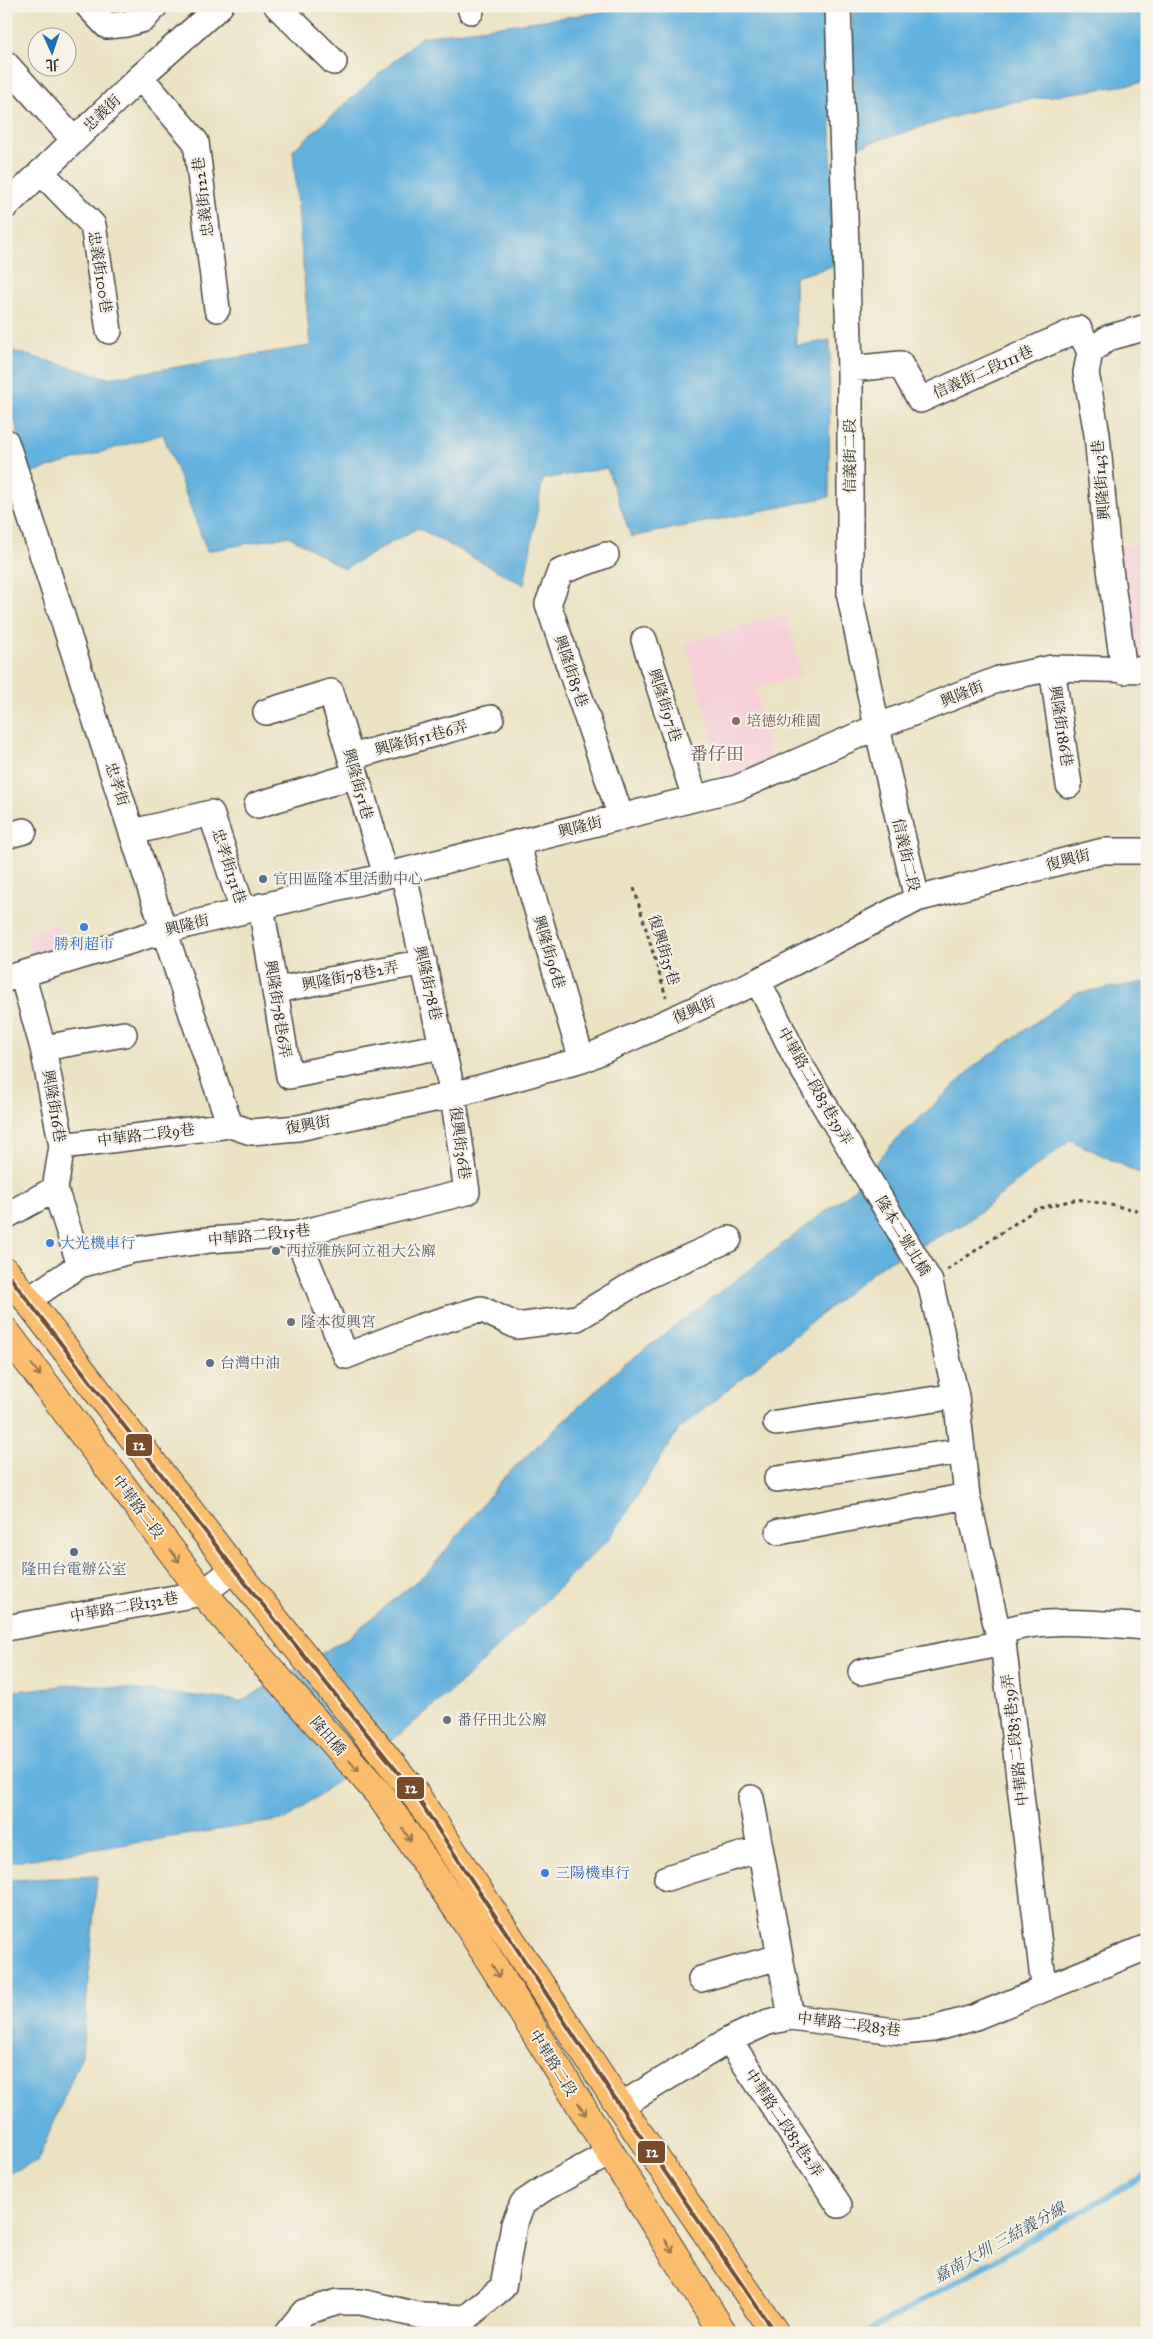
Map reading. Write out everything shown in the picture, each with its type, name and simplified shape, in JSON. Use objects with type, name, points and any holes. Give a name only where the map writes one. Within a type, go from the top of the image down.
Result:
[{"type":"main road","points":[[6,1272],[234,1569]]},
{"type":"main road","name":"中華路二段","points":[[7,1335],[203,1593],[276,1677]]},
{"type":"main road","name":"隆田橋","points":[[234,1569],[413,1791],[620,2106]]},
{"type":"main road","name":"隆田橋","points":[[276,1677],[380,1795]]},
{"type":"main road","name":"中華路二段","points":[[380,1795],[466,1922],[723,2333]]},
{"type":"main road","points":[[620,2106],[775,2333]]},
{"type":"street","points":[[88,6],[107,26],[126,24],[144,19],[155,6]]},
{"type":"street","name":"忠義街","points":[[6,206],[140,77],[220,6]]},
{"type":"street","points":[[277,6],[334,62]]},
{"type":"street","name":"信義街二段","points":[[838,6],[850,369],[850,597],[877,727],[917,900]]},
{"type":"street","points":[[6,64],[74,140]]},
{"type":"street","name":"忠義街122巷","points":[[140,77],[196,142],[217,309]]},
{"type":"street","name":"忠義街100巷","points":[[41,172],[93,225],[109,331]]},
{"type":"street","points":[[1090,352],[1108,338],[1147,327]]},
{"type":"street","name":"信義街二段111巷","points":[[850,369],[900,364],[920,400],[1079,329],[1090,352]]},
{"type":"street","name":"興隆街143巷","points":[[1090,352],[1086,373],[1097,434],[1107,547],[1135,670]]},
{"type":"street","name":"忠孝街","points":[[6,442],[15,498],[133,832],[162,931],[230,1125]]},
{"type":"street","name":"興隆街85巷","points":[[606,555],[560,572],[548,604],[621,817]]},
{"type":"street","name":"興隆街97巷","points":[[644,640],[695,798]]},
{"type":"street","name":"興隆街","points":[[14,976],[162,931],[737,788],[877,727],[999,679],[1052,668],[1135,670]]},
{"type":"street","name":"興隆街186巷","points":[[1052,668],[1069,785]]},
{"type":"street","name":"興隆街51巷","points":[[266,712],[332,692],[353,766],[394,873]]},
{"type":"street","name":"興隆街51巷6弄","points":[[257,805],[353,766],[491,718]]},
{"type":"street","name":"忠孝街131巷","points":[[133,832],[212,813],[252,909]]},
{"type":"street","name":"興隆街96巷","points":[[517,843],[582,1060]]},
{"type":"street","name":"復興街","points":[[230,1125],[251,1132],[298,1128],[453,1095],[582,1060],[758,981],[917,900],[1103,851],[1147,851]]},
{"type":"street","name":"興隆街78巷","points":[[394,873],[424,962],[453,1095]]},
{"type":"street","name":"興隆街78巷6弄","points":[[252,909],[276,990],[289,1076],[442,1046]]},
{"type":"street","name":"興隆街78巷2弄","points":[[276,990],[424,962]]},
{"type":"street","name":"興隆街16巷","points":[[14,976],[43,1048],[62,1146],[55,1189],[80,1265]]},
{"type":"street","name":"中華路二段83巷39弄","points":[[758,981],[795,1056],[876,1190]]},
{"type":"street","points":[[43,1048],[124,1034]]},
{"type":"street","name":"復興街36巷","points":[[453,1095],[467,1192]]},
{"type":"street","name":"中華路二段9巷","points":[[62,1146],[230,1125]]},
{"type":"street","points":[[6,1216],[55,1189]]},
{"type":"street","name":"隆本二號北橋","points":[[876,1190],[930,1282]]},
{"type":"street","name":"中華路二段15巷","points":[[80,1265],[133,1250],[209,1240],[296,1234],[467,1192]]},
{"type":"street","points":[[296,1234],[346,1356],[420,1327],[481,1309],[517,1326],[577,1318],[648,1276],[729,1239]]},
{"type":"street","points":[[28,1300],[80,1265]]},
{"type":"street","name":"中華路二段83巷39弄","points":[[930,1282],[956,1396],[968,1496],[1001,1638],[1044,1987]]},
{"type":"street","points":[[776,1423],[956,1396]]},
{"type":"street","points":[[777,1479],[962,1450]]},
{"type":"street","points":[[779,1532],[968,1496]]},
{"type":"street","name":"中華路二段132巷","points":[[6,1628],[203,1593],[234,1569]]},
{"type":"street","points":[[861,1672],[1001,1638],[1017,1626],[1093,1623],[1147,1627]]},
{"type":"street","points":[[751,1798],[791,2017]]},
{"type":"street","points":[[667,1878],[760,1849]]},
{"type":"street","name":"中華路二段83巷","points":[[620,2106],[729,2040],[768,2022],[791,2017],[902,2032],[933,2029],[973,2018],[1044,1987],[1147,1947]]},
{"type":"street","points":[[701,1979],[779,1957]]},
{"type":"street","name":"中華路二段83巷2弄","points":[[729,2040],[839,2205]]},
{"type":"street","points":[[287,2333],[304,2312],[338,2302],[361,2302],[422,2316],[466,2318],[503,2287],[514,2224],[523,2203],[545,2188],[610,2153]]},
{"type":"path","name":"復興街35巷","points":[[634,888],[673,1019]]},
{"type":"path","points":[[930,1282],[1036,1209],[1078,1199],[1147,1212]]},
{"type":"shaded area","points":[[1147,544],[1147,670],[1124,671],[1107,547]]},
{"type":"shaded area","name":"培德幼稚園","points":[[787,614],[801,675],[755,688],[773,764],[724,779],[686,643]]},
{"type":"shaded area","points":[[57,923],[64,946],[33,957],[25,934]]},
{"type":"water","points":[[646,6],[829,6],[833,266],[795,277],[796,346],[830,340],[829,497],[631,537],[607,468],[543,479],[524,585],[418,528],[344,569],[289,536],[207,551],[163,434],[30,473],[6,392],[6,349],[108,378],[310,346],[293,150],[421,37]]},
{"type":"water","points":[[852,6],[1147,6],[1147,78],[1140,83],[993,105],[856,147]]},
{"type":"water","points":[[1147,982],[1147,1177],[1070,1140],[964,1224],[882,1265],[679,1429],[611,1537],[465,1679],[404,1731],[287,1819],[6,1863],[6,1692],[81,1684],[242,1701],[349,1637],[431,1569],[505,1476],[620,1368],[850,1193],[893,1143],[976,1065],[1076,993]]},
{"type":"water","points":[[97,1876],[82,2055],[37,2162],[6,2174],[8,1880]]},
{"type":"waterway","name":"嘉南大圳 三結義分線","points":[[865,2333],[1147,2174]]},
{"type":"transit line","name":"12","points":[[6,1272],[234,1569],[413,1791],[620,2106],[775,2333]]},
{"type":"place","name":"培德幼稚園","points":[[736,721]]},
{"type":"place","name":"官田區隆本里活動中心","points":[[263,879]]},
{"type":"place","name":"勝利超市","points":[[84,927]]},
{"type":"place","name":"大光機車行","points":[[50,1243]]},
{"type":"place","name":"西拉雅族阿立祖大公廨","points":[[276,1251]]},
{"type":"place","name":"隆本復興宮","points":[[291,1322]]},
{"type":"place","name":"台灣中油","points":[[210,1363]]},
{"type":"place","name":"隆田台電辦公室","points":[[74,1552]]},
{"type":"place","name":"番仔田北公廨","points":[[447,1720]]},
{"type":"place","name":"三陽機車行","points":[[545,1873]]},
{"type":"district","name":"番仔田","points":[[717,754]]}]
